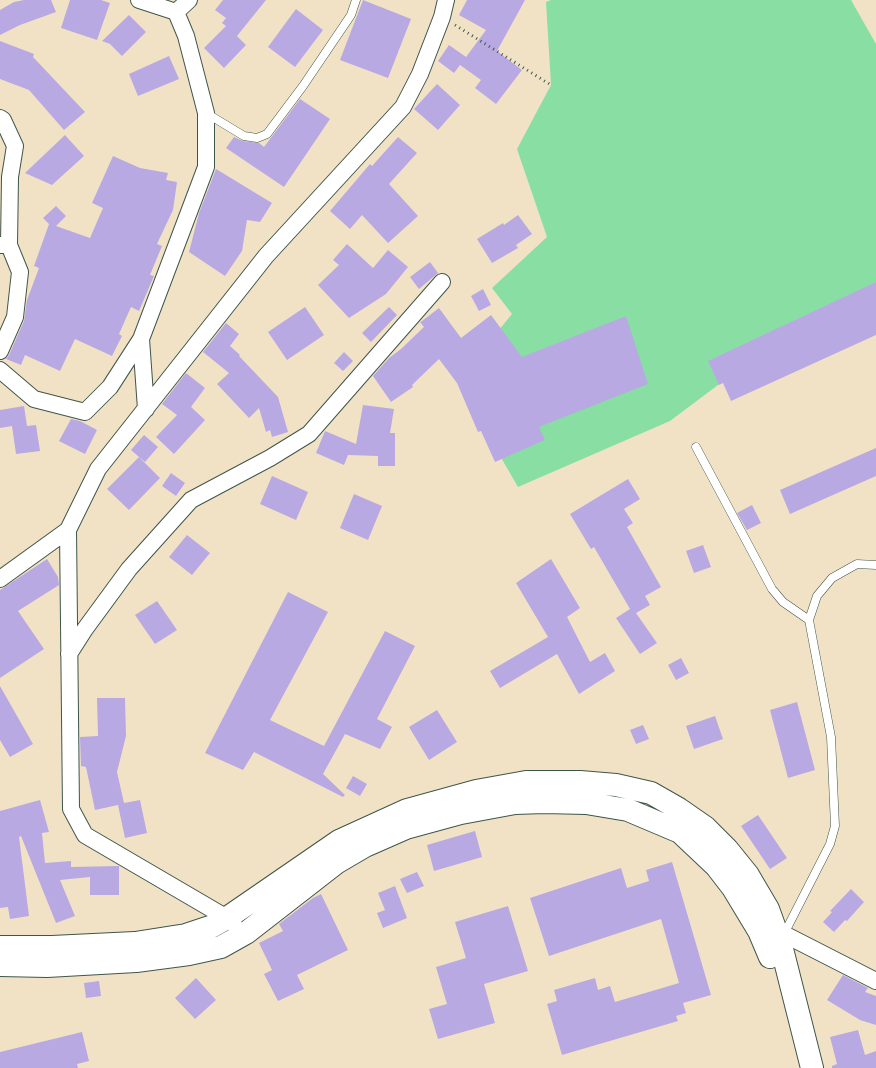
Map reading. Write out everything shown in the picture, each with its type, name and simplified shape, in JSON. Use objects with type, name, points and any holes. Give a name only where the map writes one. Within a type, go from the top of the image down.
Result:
[{"type":"main road","points":[[0,947],[52,947],[135,943],[186,935],[213,926],[227,918],[338,841],[407,810],[476,791],[526,782],[616,784],[651,793],[679,809],[705,827],[727,849],[748,875],[768,909],[773,932],[766,944],[806,1068]]},
{"type":"main road","points":[[0,965],[67,965],[136,961],[221,947],[246,933],[336,863],[365,846],[406,828],[461,813],[515,803],[586,803],[628,810],[680,832],[716,866],[733,888],[773,932],[781,945],[812,1068]]},
{"type":"street","points":[[0,370],[34,399],[85,412],[110,387],[141,339],[206,167],[206,113],[186,36],[176,12],[139,0]]},
{"type":"street","points":[[176,12],[189,0]]},
{"type":"street","points":[[246,933],[227,918],[85,835],[71,809],[68,530],[98,469],[266,256],[403,108],[420,74],[442,17],[446,0]]},
{"type":"street","points":[[0,118],[3,120],[15,146],[10,177],[5,245],[20,272],[15,316],[0,351]]},
{"type":"street","points":[[69,654],[129,569],[191,500],[270,458],[309,434],[442,282]]},
{"type":"street","points":[[141,339],[146,409]]},
{"type":"street","points":[[0,579],[68,530]]},
{"type":"street","points":[[773,932],[876,981]]},
{"type":"lane","points":[[206,113],[244,136],[257,138],[267,134],[303,86],[351,15],[356,0]]},
{"type":"lane","points":[[696,447],[772,590],[782,602],[809,620]]},
{"type":"lane","points":[[773,932],[830,844],[835,826],[831,737],[809,620],[817,596],[832,578],[857,564],[876,564]]},
{"type":"path","points":[[442,17],[551,85]]},
{"type":"green space","points":[[551,0],[851,0],[876,44],[876,310],[722,382],[670,421],[518,487],[457,381],[512,314],[492,288],[547,237],[517,149],[551,85],[546,2]]},
{"type":"building","points":[[51,0],[56,12],[20,25],[0,35],[0,10],[14,2]]},
{"type":"building","points":[[70,0],[101,0],[110,3],[97,40],[61,28]]},
{"type":"building","points":[[223,0],[266,0],[237,36],[246,45],[224,68],[204,48],[226,26],[222,23],[226,18],[215,10]]},
{"type":"building","points":[[363,0],[411,19],[388,78],[340,60]]},
{"type":"building","points":[[467,0],[525,0],[497,51],[522,70],[496,104],[475,88],[481,80],[460,65],[454,73],[438,61],[449,45],[466,57],[486,30],[459,15]]},
{"type":"building","points":[[296,9],[323,30],[295,67],[268,47]]},
{"type":"building","points":[[129,15],[146,32],[122,56],[110,44],[102,41]]},
{"type":"building","points":[[0,41],[34,54],[33,57],[85,112],[64,130],[29,90],[0,79]]},
{"type":"building","points":[[169,56],[179,79],[138,96],[129,74]]},
{"type":"building","points":[[437,84],[460,105],[438,130],[414,109]]},
{"type":"building","points":[[300,99],[330,119],[284,187],[226,148],[234,137],[243,141],[259,143],[264,147]]},
{"type":"building","points":[[65,135],[84,156],[52,185],[25,173]]},
{"type":"building","points":[[398,137],[417,153],[389,184],[418,216],[388,243],[362,215],[350,229],[330,211],[370,164],[372,166]]},
{"type":"building","points":[[113,156],[140,168],[168,173],[166,180],[177,182],[173,210],[157,244],[162,246],[150,275],[154,276],[139,311],[131,307],[119,334],[122,336],[112,356],[75,339],[60,371],[25,355],[21,365],[6,359],[24,321],[27,300],[39,268],[34,266],[49,224],[43,218],[56,206],[66,216],[56,226],[90,238],[103,208],[92,203]]},
{"type":"building","points":[[216,169],[272,203],[260,222],[247,220],[242,251],[225,276],[189,252],[199,213]]},
{"type":"building","points":[[518,215],[532,234],[516,245],[518,248],[492,263],[477,239],[503,223],[504,225]]},
{"type":"building","points":[[347,244],[373,268],[388,250],[408,267],[386,294],[349,318],[318,285],[339,265],[333,260]]},
{"type":"building","points":[[430,262],[438,273],[419,289],[410,277]]},
{"type":"building","points":[[876,282],[876,335],[731,401],[723,383],[719,385],[708,361]]},
{"type":"building","points":[[483,289],[491,305],[479,311],[471,296]]},
{"type":"building","points":[[305,307],[324,335],[287,360],[268,332]]},
{"type":"building","points":[[389,307],[397,315],[371,342],[362,333]]},
{"type":"building","points":[[439,308],[461,338],[491,315],[522,357],[626,316],[648,384],[539,427],[545,440],[495,462],[481,431],[478,432],[457,383],[439,359],[412,385],[413,387],[391,402],[373,376],[389,358],[424,327],[420,322]]},
{"type":"building","points":[[226,323],[239,334],[230,346],[278,397],[288,432],[272,437],[270,430],[266,432],[259,408],[249,418],[217,384],[229,373],[203,352]]},
{"type":"building","points":[[344,352],[353,361],[343,371],[334,363]]},
{"type":"building","points":[[186,373],[205,388],[191,407],[205,420],[174,454],[156,437],[177,415],[162,404]]},
{"type":"building","points":[[363,405],[394,409],[390,433],[395,433],[395,466],[378,466],[378,456],[348,455],[344,465],[316,453],[325,431],[356,444]]},
{"type":"building","points":[[24,406],[27,426],[36,425],[40,451],[16,454],[12,426],[0,428],[0,410]]},
{"type":"building","points":[[71,419],[80,421],[97,430],[85,454],[59,441]]},
{"type":"building","points":[[144,435],[158,447],[145,462],[131,450]]},
{"type":"building","points":[[876,448],[876,476],[790,514],[780,490]]},
{"type":"building","points":[[139,457],[160,478],[129,510],[107,489]]},
{"type":"building","points":[[171,473],[185,483],[176,496],[162,486]]},
{"type":"building","points":[[272,476],[308,492],[296,520],[260,504]]},
{"type":"building","points":[[628,479],[640,499],[624,509],[633,523],[627,527],[661,587],[645,596],[650,605],[636,613],[657,643],[640,654],[616,618],[630,609],[594,547],[591,549],[570,514]]},
{"type":"building","points":[[354,494],[382,506],[368,540],[340,528]]},
{"type":"building","points":[[752,505],[761,523],[747,530],[737,513]]},
{"type":"building","points":[[187,535],[210,553],[192,575],[169,557]]},
{"type":"building","points":[[703,545],[711,567],[694,573],[686,551]]},
{"type":"building","points":[[47,559],[58,577],[59,585],[18,611],[44,649],[0,678],[0,590]]},
{"type":"building","points":[[551,559],[580,608],[567,617],[590,662],[605,653],[615,671],[579,694],[557,654],[500,688],[490,671],[548,637],[516,583]]},
{"type":"building","points":[[288,592],[328,612],[270,720],[324,746],[385,631],[415,646],[377,719],[392,727],[380,749],[345,734],[323,774],[345,795],[343,797],[254,752],[243,770],[205,753]]},
{"type":"building","points":[[157,601],[177,630],[155,644],[135,615]]},
{"type":"building","points":[[681,658],[689,673],[676,680],[668,665]]},
{"type":"building","points":[[0,686],[33,744],[10,757],[0,740]]},
{"type":"building","points":[[97,698],[125,698],[126,736],[117,772],[124,803],[140,800],[147,833],[125,838],[118,805],[95,810],[86,767],[81,766],[80,737],[98,736]]},
{"type":"building","points":[[797,702],[815,770],[788,778],[770,710]]},
{"type":"building","points":[[437,710],[457,742],[429,760],[409,727]]},
{"type":"building","points":[[715,716],[723,739],[694,749],[686,726]]},
{"type":"building","points":[[643,725],[649,739],[636,744],[630,730]]},
{"type":"building","points":[[353,776],[367,784],[360,796],[346,788]]},
{"type":"building","points":[[40,800],[49,832],[42,833],[45,863],[71,861],[71,867],[119,866],[119,895],[90,895],[90,877],[60,880],[75,916],[56,923],[21,836],[19,837],[29,916],[10,919],[8,907],[0,908],[0,811]]},
{"type":"building","points":[[758,815],[787,858],[770,869],[741,826]]},
{"type":"building","points":[[475,831],[482,857],[434,871],[427,845]]},
{"type":"building","points":[[672,862],[711,995],[683,1003],[686,1013],[676,1016],[678,1021],[562,1055],[547,1004],[557,1001],[554,990],[595,978],[598,990],[610,986],[615,1002],[679,983],[661,919],[549,956],[530,898],[621,868],[627,888],[649,881],[646,870]]},
{"type":"building","points":[[417,872],[424,886],[407,893],[400,879]]},
{"type":"building","points":[[395,886],[407,918],[383,928],[377,913],[385,910],[378,893]]},
{"type":"building","points":[[851,889],[864,902],[834,932],[823,922],[832,912],[830,911]]},
{"type":"building","points":[[321,894],[348,950],[297,975],[304,989],[278,1001],[264,974],[272,970],[259,943],[283,931],[279,924]]},
{"type":"building","points":[[508,906],[528,971],[484,984],[495,1023],[438,1039],[429,1009],[447,1004],[436,967],[466,958],[455,922]]},
{"type":"building","points":[[843,975],[868,988],[865,992],[876,996],[876,1025],[860,1020],[827,1000]]},
{"type":"building","points":[[196,978],[216,1000],[195,1019],[175,998]]},
{"type":"building","points":[[99,981],[101,996],[86,998],[84,983]]},
{"type":"building","points":[[858,1030],[865,1055],[876,1051],[876,1068],[832,1068],[832,1066],[837,1064],[830,1037]]},
{"type":"building","points":[[82,1032],[89,1061],[77,1064],[78,1068],[0,1068],[0,1052]]}]
